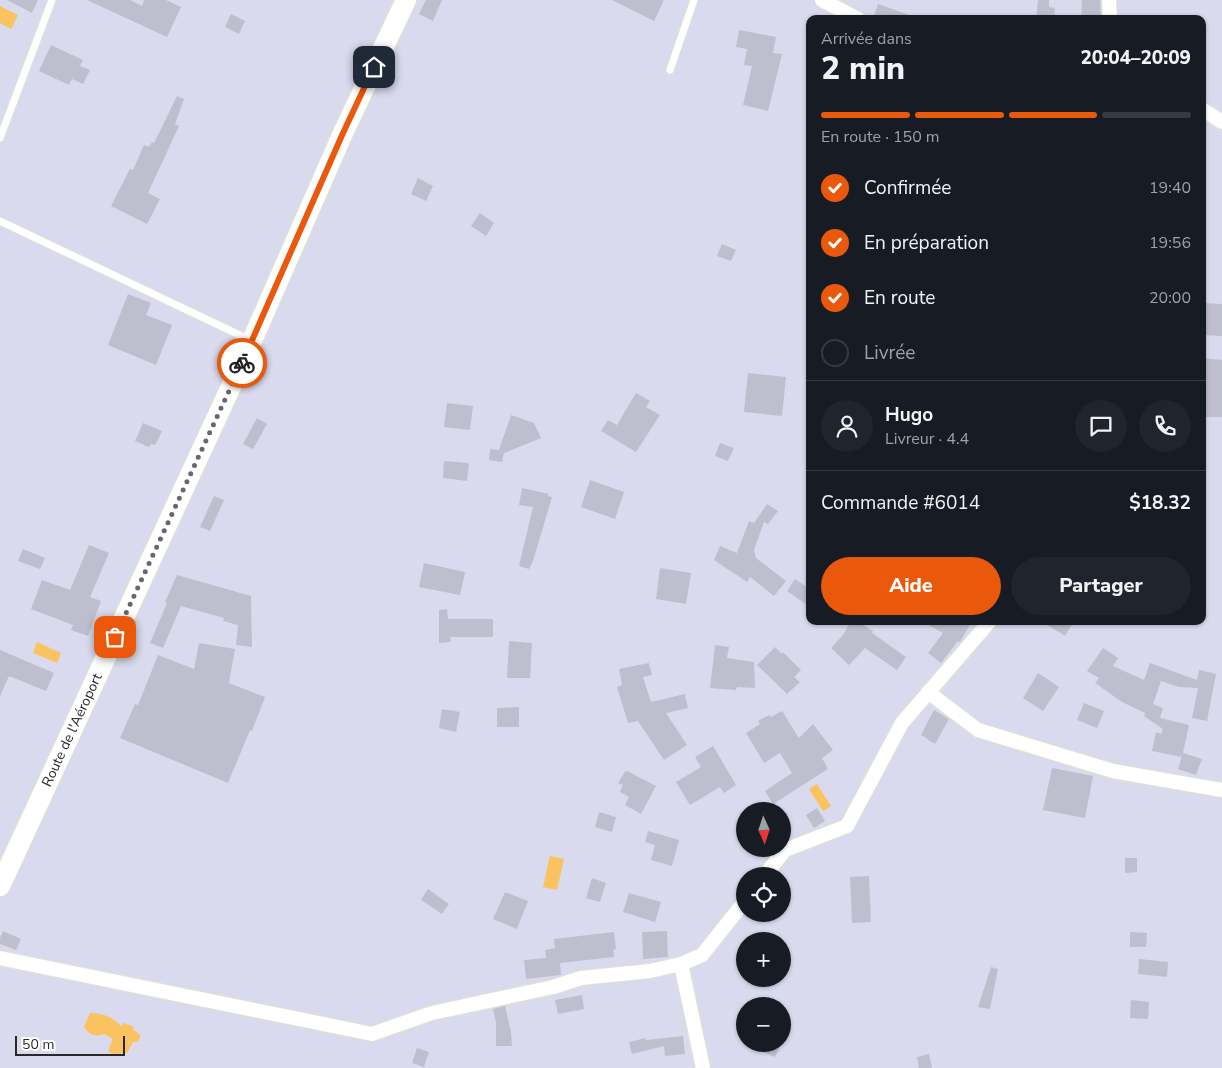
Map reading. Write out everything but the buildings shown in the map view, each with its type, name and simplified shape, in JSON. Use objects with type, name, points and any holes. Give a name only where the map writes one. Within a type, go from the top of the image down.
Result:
[{"type":"main road","name":"Route de l'Aéroport","points":[[0,886],[252,341],[343,133],[406,0]]},
{"type":"street","points":[[822,0],[850,15]]},
{"type":"street","points":[[1110,0],[1110,15]]},
{"type":"street","points":[[1206,112],[1222,122]]},
{"type":"street","points":[[771,867],[785,850],[847,826],[902,723],[987,625]]},
{"type":"street","points":[[928,692],[978,730],[1113,770],[1222,790]]},
{"type":"street","points":[[0,958],[372,1034],[432,1013],[553,987],[581,978],[650,970],[681,964],[702,955],[736,912]]},
{"type":"street","points":[[681,964],[703,1068]]},
{"type":"lane","points":[[0,138],[52,0]]},
{"type":"lane","points":[[670,70],[694,0]]},
{"type":"lane","points":[[0,221],[252,341]]},
{"type":"shaded area","points":[[0,6],[18,15],[11,29],[0,23]]},
{"type":"shaded area","points":[[37,642],[61,653],[57,663],[33,653]]},
{"type":"shaded area","points":[[817,784],[831,806],[823,811],[809,789]]},
{"type":"shaded area","points":[[550,856],[564,859],[557,890],[543,887]]},
{"type":"shaded area","points":[[90,1013],[107,1016],[121,1026],[124,1023],[134,1027],[133,1030],[141,1036],[137,1042],[133,1042],[127,1053],[113,1054],[108,1051],[113,1039],[104,1034],[93,1035],[84,1027]]},
{"type":"way so far","points":[[115,637],[242,363]]},
{"type":"route","points":[[242,363],[374,67]]}]
